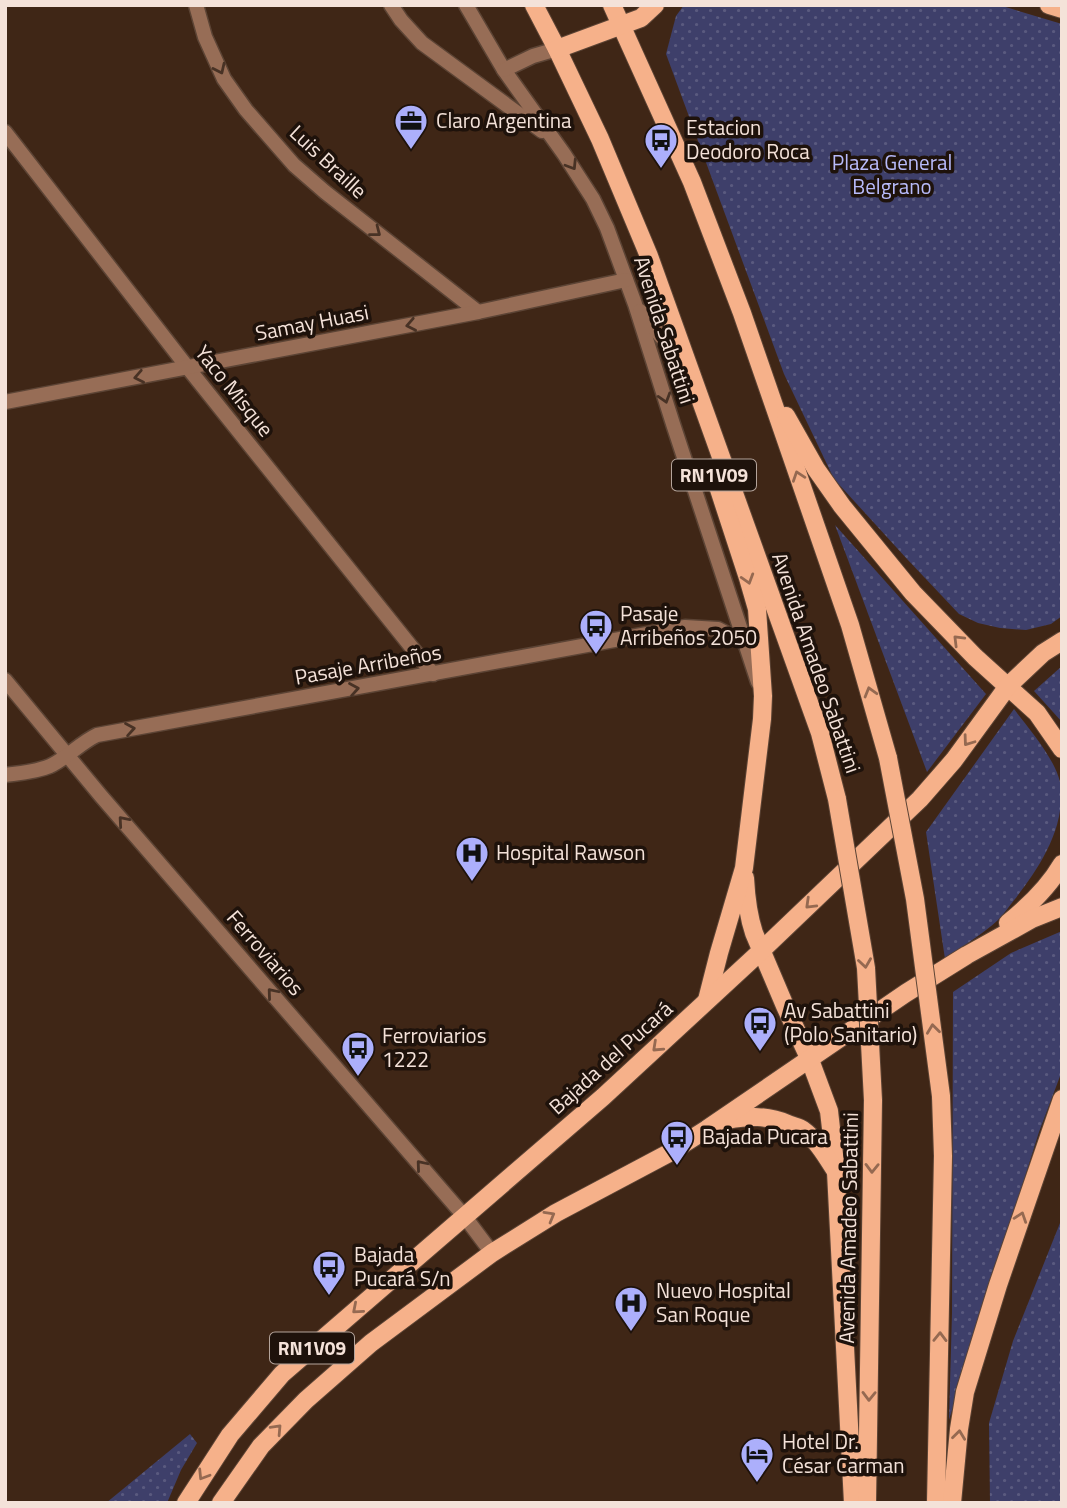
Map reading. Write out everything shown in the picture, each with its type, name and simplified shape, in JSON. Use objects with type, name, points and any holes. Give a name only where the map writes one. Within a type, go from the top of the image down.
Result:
[{"type":"main road","name":"Avenida Amadeo Sabattini","points":[[534,5],[600,139],[649,256],[820,733],[837,799],[866,968],[873,1100],[867,1503]]},
{"type":"main road","name":"Avenida Amadeo Sabattini","points":[[612,5],[692,182],[742,313],[850,625],[888,758],[915,899],[941,1096],[943,1156],[936,1503]]},
{"type":"main road","points":[[557,49],[641,18],[655,5]]},
{"type":"main road","points":[[1049,5],[1062,9]]},
{"type":"main road","name":"RN1V09","points":[[649,256],[673,351],[757,609],[762,719],[744,868],[707,1000]]},
{"type":"main road","points":[[758,363],[816,469],[842,506],[913,593],[975,657],[1037,713],[1062,749]]},
{"type":"main road","name":"Bajada del Pucará","points":[[186,1503],[230,1435],[282,1374],[603,1097],[761,951],[936,782],[1008,686],[1043,653],[1062,640]]},
{"type":"main road","name":"RN1V09","points":[[221,1503],[261,1446],[306,1400],[371,1343],[492,1253],[556,1213],[668,1153],[967,955],[1024,911],[1062,864]]},
{"type":"main road","points":[[744,868],[750,921],[829,1111],[836,1172],[853,1503]]},
{"type":"main road","points":[[967,955],[1025,923],[1062,907]]},
{"type":"main road","points":[[952,1503],[965,1392],[998,1285],[1062,1099]]},
{"type":"main road","points":[[717,1122],[747,1116],[764,1116],[803,1130],[821,1148],[836,1172]]},
{"type":"street","name":"Luis Braille","points":[[196,5],[205,37],[224,79],[246,110],[294,165],[324,192],[478,313]]},
{"type":"street","points":[[391,5],[422,43],[552,138]]},
{"type":"street","name":"Avenida Sabattini","points":[[466,5],[504,70],[593,199],[607,228],[635,304],[763,696]]},
{"type":"street","points":[[504,70],[533,56],[557,49]]},
{"type":"street","name":"Yaco Misque","points":[[5,132],[188,368],[433,674]]},
{"type":"street","name":"Samay Huasi","points":[[5,402],[478,313],[626,280]]},
{"type":"street","points":[[635,304],[673,351]]},
{"type":"street","name":"Pasaje Arribeños","points":[[5,775],[40,770],[52,765],[97,735],[685,627],[718,629],[745,643]]},
{"type":"street","name":"Ferroviarios","points":[[5,680],[101,796],[465,1217],[492,1253]]},
{"type":"green space","name":"Plaza General Belgrano","points":[[684,5],[999,5],[1062,24],[1062,616],[1051,624],[1026,630],[1000,628],[978,623],[959,614],[834,479],[784,374],[666,54],[676,16]]},
{"type":"green space","points":[[835,525],[986,694],[927,772]]},
{"type":"green space","points":[[1062,666],[1062,722],[1034,691]]},
{"type":"green space","points":[[1014,709],[1057,773],[1061,798],[1055,830],[1034,873],[998,920],[945,959],[926,832]]},
{"type":"green space","points":[[1062,931],[1062,1071],[1039,1132],[949,1420],[953,992],[1011,953]]},
{"type":"green space","points":[[1062,1218],[1062,1503],[990,1503],[989,1423],[1013,1341]]},
{"type":"green space","points":[[190,1434],[197,1443],[181,1470],[167,1503],[106,1503]]},
{"type":"place","name":"Claro Argentina","points":[[411,151]]},
{"type":"place","name":"Estacion Deodoro Roca","points":[[661,170]]},
{"type":"place","name":"Pasaje Arribeños 2050","points":[[596,656]]},
{"type":"place","name":"Hospital Rawson","points":[[472,883]]},
{"type":"place","name":"Av Sabattini (Polo Sanitario)","points":[[760,1053]]},
{"type":"place","name":"Ferroviarios 1222","points":[[358,1078]]},
{"type":"place","name":"Bajada Pucara","points":[[677,1167]]},
{"type":"place","name":"Bajada Pucará S/n","points":[[329,1297]]},
{"type":"place","name":"Nuevo Hospital San Roque","points":[[631,1333]]},
{"type":"place","name":"Hotel Dr. César Carman","points":[[757,1484]]}]
